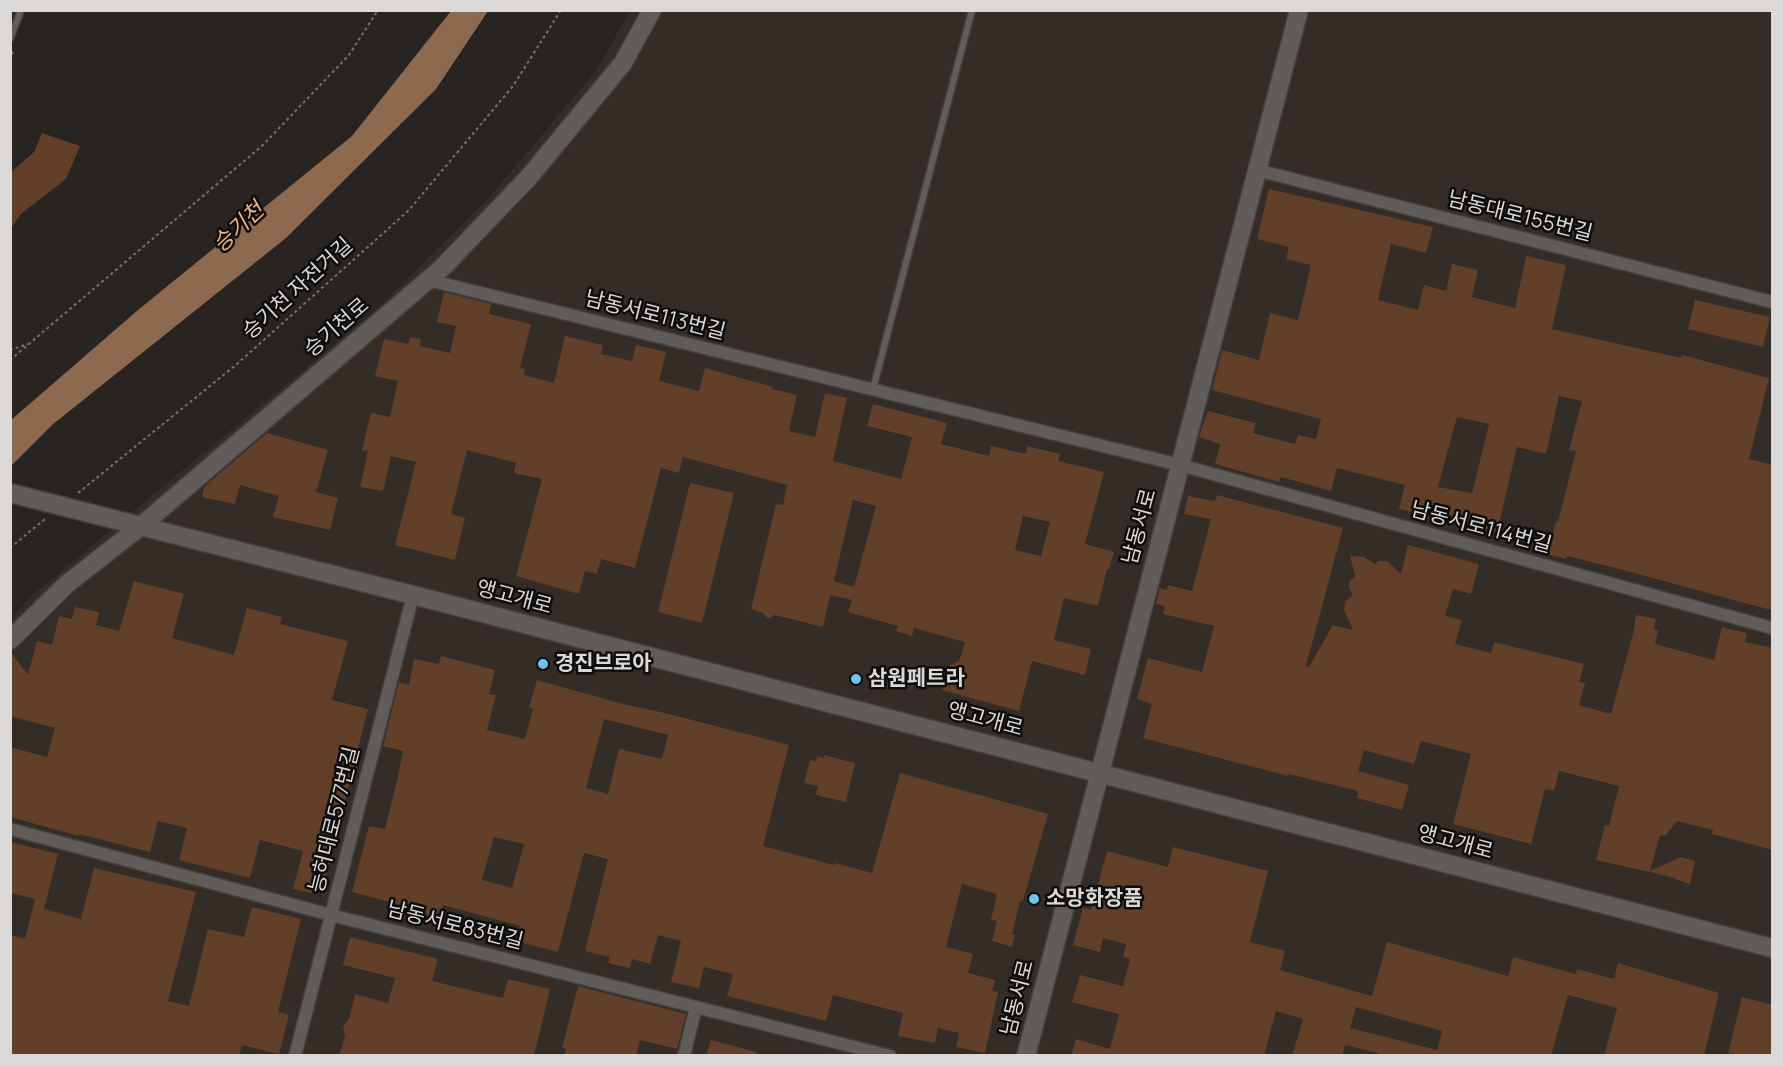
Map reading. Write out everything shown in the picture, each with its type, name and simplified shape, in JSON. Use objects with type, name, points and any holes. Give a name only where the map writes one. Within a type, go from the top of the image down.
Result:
[{"type":"street","name":"승기천로","points":[[10,640],[67,584],[141,525],[442,268],[529,177],[623,63],[652,10]]},
{"type":"street","name":"남동서로","points":[[1026,1056],[1299,10]]},
{"type":"street","name":"남동대로155번길","points":[[1257,170],[1773,302]]},
{"type":"street","name":"남동서로113번길","points":[[428,280],[1180,465]]},
{"type":"street","name":"남동서로114번길","points":[[1180,465],[1773,628]]},
{"type":"street","name":"앵고개로","points":[[10,493],[413,595],[1773,948]]},
{"type":"street","name":"능허대로577번길","points":[[295,1056],[413,595]]},
{"type":"street","name":"남동서로83번길","points":[[10,829],[331,915],[890,1056]]},
{"type":"street","points":[[684,1056],[696,1007]]},
{"type":"lane","points":[[10,39],[21,10]]},
{"type":"lane","points":[[873,390],[972,10]]},
{"type":"path","points":[[10,360],[263,145],[349,55],[378,10]]},
{"type":"path","name":"승기천 자전거길","points":[[71,498],[237,364],[409,210],[513,86],[561,10]]},
{"type":"path","points":[[10,350],[32,343]]},
{"type":"path","points":[[10,548],[45,520]]},
{"type":"shaded area","points":[[630,11],[1772,11],[1772,1055],[11,1055],[10,619],[36,592],[373,312],[486,201],[596,71]]},
{"type":"water","name":"승기천","points":[[451,11],[488,11],[436,89],[286,238],[52,425],[11,466],[11,420],[138,310],[352,136]]},
{"type":"building","points":[[42,133],[80,146],[66,179],[21,214],[10,230],[10,173],[34,152]]},
{"type":"building","points":[[1269,189],[1433,227],[1426,253],[1391,244],[1378,300],[1418,310],[1424,285],[1446,291],[1452,264],[1478,270],[1472,297],[1515,308],[1526,256],[1566,265],[1552,329],[1681,358],[1682,355],[1769,378],[1749,459],[1773,465],[1773,603],[1771,610],[1567,556],[1566,559],[1547,554],[1556,521],[1558,522],[1576,451],[1569,450],[1582,401],[1559,396],[1546,454],[1517,447],[1497,532],[1465,524],[1466,519],[1437,513],[1436,517],[1399,509],[1405,485],[1337,468],[1331,491],[1281,477],[1279,482],[1215,464],[1220,444],[1199,437],[1208,411],[1256,423],[1253,433],[1295,444],[1298,435],[1316,439],[1321,419],[1212,390],[1222,350],[1259,360],[1270,313],[1298,320],[1311,265],[1286,259],[1289,247],[1257,239]],"holes":[[[1457,417],[1489,424],[1472,493],[1438,487]]]},
{"type":"building","points":[[444,292],[491,304],[489,314],[531,324],[520,368],[525,369],[524,375],[554,383],[565,336],[603,345],[601,354],[632,361],[636,345],[666,352],[659,381],[699,391],[705,368],[797,395],[789,431],[815,437],[825,393],[847,398],[833,461],[901,479],[912,437],[867,426],[873,404],[947,423],[941,444],[989,456],[991,446],[1026,454],[1027,446],[1060,454],[1058,461],[1104,472],[1085,544],[1114,552],[1109,569],[1107,569],[1098,606],[1064,598],[1054,640],[1091,649],[1085,675],[1032,661],[1019,711],[942,690],[950,665],[959,661],[965,642],[914,628],[912,636],[896,631],[898,626],[848,612],[852,600],[830,595],[823,627],[775,615],[769,618],[751,609],[776,504],[783,505],[787,485],[683,457],[679,473],[661,468],[635,568],[601,559],[597,574],[585,571],[579,594],[516,576],[542,479],[514,473],[516,463],[467,450],[451,514],[465,518],[455,560],[395,545],[416,462],[391,456],[383,491],[360,487],[368,451],[362,450],[371,413],[390,417],[398,381],[375,376],[384,339],[408,344],[410,337],[421,339],[420,346],[450,353],[456,326],[437,322]],"holes":[[[853,500],[876,506],[854,587],[834,581]],[[1023,516],[1050,522],[1041,556],[1015,550]]]},
{"type":"building","points":[[1695,300],[1770,317],[1763,347],[1688,329]]},
{"type":"building","points":[[267,433],[328,450],[316,492],[338,498],[330,530],[273,517],[279,496],[240,485],[235,504],[202,497],[204,487]]},
{"type":"building","points":[[690,483],[734,493],[702,623],[658,612]]},
{"type":"building","points":[[1217,495],[1343,528],[1306,666],[1309,667],[1333,625],[1353,630],[1344,610],[1345,602],[1353,595],[1349,582],[1355,576],[1350,556],[1364,557],[1375,564],[1379,561],[1387,561],[1401,574],[1408,545],[1479,564],[1471,594],[1453,589],[1445,616],[1462,620],[1455,644],[1491,653],[1494,642],[1584,664],[1579,682],[1585,683],[1579,705],[1611,714],[1636,615],[1656,619],[1654,629],[1658,630],[1655,644],[1714,660],[1722,627],[1747,633],[1745,642],[1773,648],[1773,850],[1712,834],[1713,830],[1677,821],[1665,836],[1660,835],[1650,871],[1681,857],[1695,861],[1690,884],[1667,876],[1596,860],[1605,825],[1609,826],[1619,786],[1559,771],[1554,791],[1545,789],[1531,844],[1453,824],[1471,754],[1421,741],[1414,764],[1364,750],[1358,771],[1409,785],[1402,810],[1357,798],[1358,791],[1289,774],[1288,776],[1143,738],[1152,704],[1137,699],[1148,658],[1202,672],[1214,626],[1163,614],[1165,606],[1156,604],[1160,588],[1167,590],[1168,585],[1192,591],[1211,519],[1184,514],[1188,496],[1215,501]]},
{"type":"building","points":[[134,581],[184,594],[172,638],[234,655],[247,608],[282,617],[280,624],[348,641],[332,700],[368,709],[323,888],[311,893],[293,889],[303,851],[260,840],[250,878],[179,860],[187,828],[158,821],[150,852],[10,817],[10,747],[47,757],[55,728],[10,716],[10,651],[28,675],[37,641],[52,645],[59,616],[72,619],[75,607],[99,612],[96,625],[119,631]]},
{"type":"building","points":[[441,656],[495,670],[489,694],[496,695],[487,730],[525,739],[533,709],[529,708],[537,680],[789,745],[763,846],[834,865],[835,863],[872,873],[900,773],[1048,814],[1023,901],[1020,901],[1012,934],[1015,935],[1012,947],[992,941],[997,921],[991,920],[997,894],[962,884],[946,947],[973,954],[968,973],[995,980],[992,991],[998,992],[985,1053],[956,1047],[959,1033],[938,1028],[935,1043],[898,1036],[903,1013],[833,995],[826,1021],[727,996],[733,974],[704,967],[699,988],[671,982],[681,941],[658,935],[650,964],[632,959],[630,968],[608,963],[610,957],[585,951],[608,859],[584,853],[558,952],[516,941],[520,926],[443,905],[438,923],[404,915],[406,906],[352,892],[369,826],[385,829],[397,781],[403,751],[383,746],[399,682],[409,685],[414,659],[439,664]],"holes":[[[604,719],[668,735],[662,759],[619,749],[608,794],[586,788]],[[494,837],[524,844],[512,888],[482,880]]]},
{"type":"building","points":[[824,755],[855,763],[846,802],[816,795],[818,786],[804,783],[810,760],[816,761],[817,756],[824,758]]},
{"type":"building","points":[[10,842],[58,854],[44,909],[81,919],[94,868],[196,892],[168,1001],[189,1006],[208,929],[244,937],[252,907],[301,919],[278,1012],[289,1015],[279,1054],[242,1045],[239,1056],[10,1056],[10,935],[25,939],[35,899],[10,893]]},
{"type":"building","points":[[1173,847],[1268,871],[1250,942],[1285,951],[1280,970],[1372,996],[1387,942],[1508,976],[1513,957],[1576,974],[1577,969],[1614,979],[1618,963],[1719,993],[1704,1056],[1604,1056],[1617,1008],[1568,995],[1551,1056],[1377,1056],[1378,1053],[1345,1045],[1342,1056],[1292,1056],[1303,1019],[1276,1011],[1264,1056],[1071,1056],[1076,1039],[1110,1049],[1119,1014],[1072,1002],[1080,975],[1123,986],[1130,959],[1123,957],[1126,944],[1103,938],[1100,952],[1073,945],[1083,908],[1091,910],[1107,851],[1168,867]],"holes":[[[1356,1007],[1442,1031],[1437,1050],[1350,1028]]]},
{"type":"building","points":[[350,937],[438,959],[432,981],[503,998],[508,979],[550,989],[534,1056],[339,1056],[345,1036],[343,1026],[349,1019],[355,994],[388,1003],[395,978],[343,965]]},
{"type":"building","points":[[578,986],[686,1014],[677,1049],[640,1040],[636,1056],[564,1056],[566,1049],[562,1048]]},
{"type":"building","points":[[1742,997],[1773,1005],[1773,1056],[1736,1056],[1728,1053]]},
{"type":"building","points":[[711,1040],[756,1052],[756,1056],[706,1056]]},
{"type":"place","name":"경진브로아","points":[[543,664]]},
{"type":"place","name":"삼원페트라","points":[[856,679]]},
{"type":"place","name":"소망화장품","points":[[1034,899]]}]
